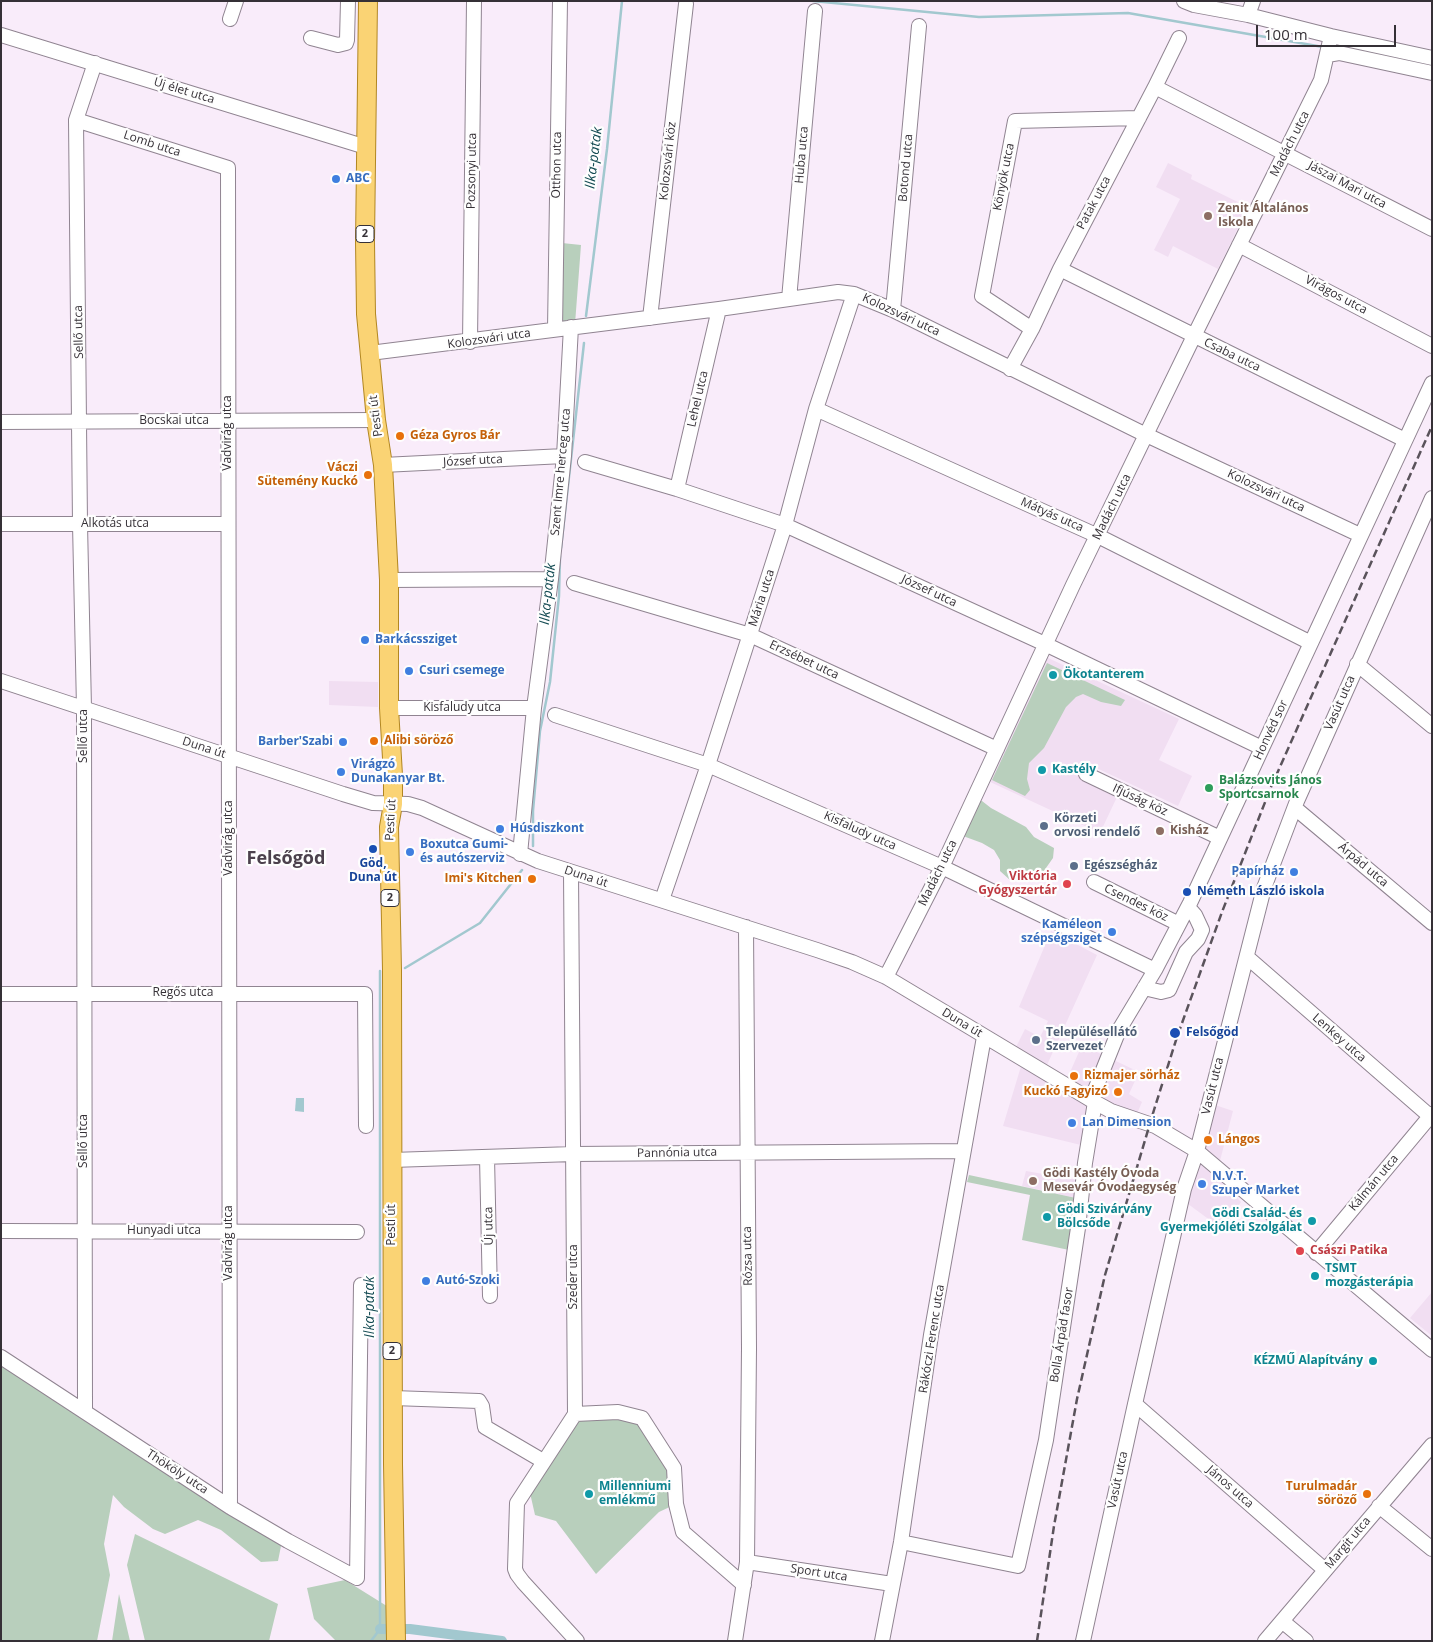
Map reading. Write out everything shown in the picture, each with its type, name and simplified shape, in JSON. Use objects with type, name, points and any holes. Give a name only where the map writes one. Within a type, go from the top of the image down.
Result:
[{"type":"main road","name":"Pesti út","points":[[368,1],[366,314],[376,420],[383,465],[389,580],[390,708],[392,726],[393,804],[389,827],[392,974],[392,1398],[396,1633]]},
{"type":"street","points":[[230,19],[236,1]]},
{"type":"street","points":[[311,38],[338,45],[346,43],[348,1]]},
{"type":"street","name":"Pozsonyi utca","points":[[470,342],[474,1]]},
{"type":"street","name":"Otthon utca","points":[[555,330],[560,1]]},
{"type":"street","points":[[1184,1],[1194,5],[1248,15],[1329,46],[1339,53],[1432,74]]},
{"type":"street","points":[[1248,15],[1253,1]]},
{"type":"street","name":"Kolozsvári köz","points":[[650,318],[686,4]]},
{"type":"street","name":"Huba utca","points":[[789,299],[815,11]]},
{"type":"street","name":"Botond utca","points":[[893,310],[919,26]]},
{"type":"street","name":"Új élet utca","points":[[1,35],[366,147]]},
{"type":"street","name":"Patak utca","points":[[1010,369],[1155,87],[1178,38]]},
{"type":"street","points":[[1329,46],[1432,58]]},
{"type":"street","name":"Madách utca","points":[[886,977],[942,867],[996,749],[1194,336],[1321,80],[1329,46]]},
{"type":"street","name":"Sellő utca","points":[[85,1412],[84,708],[76,120],[94,64]]},
{"type":"street","name":"Jászai Mari utca","points":[[1155,87],[1432,229]]},
{"type":"street","name":"Könyök utca","points":[[1032,329],[982,296],[1015,121],[1139,118]]},
{"type":"street","name":"Lomb utca","points":[[76,120],[228,168]]},
{"type":"street","name":"Vadvirág utca","points":[[228,168],[230,1507]]},
{"type":"street","name":"Virágos utca","points":[[1239,245],[1432,346]]},
{"type":"street","name":"Csaba utca","points":[[1060,269],[1405,440]]},
{"type":"street","name":"Kolozsvári utca","points":[[370,353],[470,342],[838,292],[854,294],[893,310],[1010,369],[1360,535]]},
{"type":"street","name":"Mária utca","points":[[662,900],[708,765],[785,525],[816,410],[854,294]]},
{"type":"street","name":"Lehel utca","points":[[677,488],[719,309]]},
{"type":"street","name":"Szent Imre herceg utca","points":[[528,858],[534,708],[551,579],[576,327]]},
{"type":"street","name":"Honvéd sor","points":[[1093,1101],[1119,1030],[1155,970],[1188,907],[1432,382]]},
{"type":"street","name":"Mátyás utca","points":[[816,410],[1098,536],[1311,643]]},
{"type":"street","name":"Bocskai utca","points":[[1,422],[376,420]]},
{"type":"street","name":"József utca","points":[[383,465],[564,456]]},
{"type":"street","name":"József utca","points":[[585,462],[677,488],[785,525],[1046,644],[1262,748]]},
{"type":"street","name":"Vasút utca","points":[[1083,1641],[1184,1189],[1197,1151],[1222,1046],[1264,888],[1295,808],[1357,664],[1432,498]]},
{"type":"street","points":[[1420,521],[1432,530]]},
{"type":"street","name":"Alkotás utca","points":[[1,524],[228,524]]},
{"type":"street","points":[[389,580],[551,579]]},
{"type":"street","name":"Erzsébet utca","points":[[574,584],[750,635],[996,749]]},
{"type":"street","points":[[1357,664],[1432,726]]},
{"type":"street","name":"Duna út","points":[[1,681],[373,803],[408,804],[422,808],[528,858],[852,962],[886,977],[1093,1101],[1111,1111],[1160,1128],[1197,1151],[1432,1350]]},
{"type":"street","name":"Kisfaludy utca","points":[[390,708],[534,708]]},
{"type":"street","name":"Kisfaludy utca","points":[[555,715],[708,765],[942,867],[1155,970]]},
{"type":"street","name":"Ifjúság köz","points":[[1086,774],[1220,838]]},
{"type":"street","name":"Árpád utca","points":[[1295,808],[1432,923]]},
{"type":"street","name":"Szeder utca","points":[[571,872],[575,1414]]},
{"type":"street","name":"Csendes köz","points":[[1094,882],[1179,924]]},
{"type":"street","points":[[1144,988],[1161,992],[1169,990],[1186,952],[1198,940],[1202,930],[1195,915],[1188,907]]},
{"type":"street","name":"Rózsa utca","points":[[735,1641],[747,1562],[749,1348],[746,927]]},
{"type":"street","name":"Lenkey utca","points":[[1247,957],[1431,1116]]},
{"type":"street","name":"Regős utca","points":[[1,994],[365,994],[366,1126]]},
{"type":"street","name":"Rákóczi Ferenc utca","points":[[882,1641],[901,1542],[931,1335],[984,1037]]},
{"type":"street","name":"Bolla Árpád fasor","points":[[901,1542],[1018,1566],[1046,1440],[1078,1228],[1093,1101]]},
{"type":"street","name":"Kálmán utca","points":[[1316,1253],[1431,1116]]},
{"type":"street","name":"Pannónia utca","points":[[392,1160],[573,1154],[963,1151]]},
{"type":"street","name":"Új utca","points":[[487,1157],[490,1296]]},
{"type":"street","name":"Hunyadi utca","points":[[1,1231],[357,1232]]},
{"type":"street","name":"Thököly utca","points":[[1,1357],[230,1507],[288,1541],[358,1578],[361,1285]]},
{"type":"street","points":[[392,1398],[479,1401],[482,1406],[485,1427],[543,1461]]},
{"type":"street","name":"János utca","points":[[1135,1404],[1325,1570]]},
{"type":"street","points":[[576,1641],[523,1582],[516,1569],[516,1502],[575,1414],[618,1412],[642,1418],[674,1468],[676,1504],[683,1532],[744,1585]]},
{"type":"street","name":"Margit utca","points":[[1265,1641],[1432,1445]]},
{"type":"street","points":[[1379,1506],[1432,1549]]},
{"type":"street","name":"Sport utca","points":[[747,1562],[892,1584]]},
{"type":"street","points":[[1282,1621],[1306,1641]]},
{"type":"shaded area","name":"Zenit Általános Iskola","points":[[1168,163],[1192,175],[1191,179],[1248,207],[1218,269],[1173,246],[1168,257],[1154,250],[1180,199],[1156,187]]},
{"type":"shaded area","points":[[1046,657],[1179,719],[1159,760],[1192,776],[1178,806],[1090,765],[1083,781],[1117,797],[1100,833],[988,781]]},
{"type":"shaded area","points":[[329,681],[378,682],[378,707],[329,705]]},
{"type":"shaded area","points":[[1051,931],[1097,955],[1047,1065],[1016,1047],[1025,1029],[1040,1037],[1048,1021],[1019,1007]]},
{"type":"shaded area","points":[[1082,1045],[1139,1072],[1129,1094],[1142,1102],[1133,1123],[1091,1106],[1085,1146],[1003,1126],[1025,1053],[1067,1079]]},
{"type":"shaded area","points":[[1212,1104],[1233,1111],[1216,1176],[1241,1202],[1222,1229],[1184,1201]]},
{"type":"shaded area","points":[[1026,1171],[1078,1180],[1076,1198],[1022,1186]]},
{"type":"shaded area","points":[[1432,1292],[1432,1336],[1410,1318]]},
{"type":"green space","points":[[562,243],[581,245],[575,324],[563,323]]},
{"type":"green space","points":[[1047,663],[1125,700],[1121,706],[1101,702],[1083,694],[1076,697],[1066,707],[1044,748],[1029,763],[1027,779],[1030,790],[1025,796],[992,780]]},
{"type":"green space","points":[[978,801],[982,801],[1026,827],[1034,837],[1054,848],[1053,858],[1041,875],[1032,882],[1010,880],[1000,871],[1000,860],[994,850],[963,836]]},
{"type":"green space","points":[[969,1175],[1076,1198],[1069,1250],[1022,1240],[1030,1195],[967,1182]]},
{"type":"green space","points":[[1,1366],[282,1541],[278,1561],[261,1562],[221,1530],[198,1520],[165,1534],[153,1529],[124,1507],[113,1495],[104,1544],[110,1575],[97,1641],[1,1641]]},
{"type":"green space","points":[[575,1414],[642,1418],[674,1468],[676,1504],[659,1512],[596,1574],[556,1521],[535,1515],[528,1484]]},
{"type":"green space","points":[[135,1534],[278,1604],[269,1641],[145,1641],[127,1565]]},
{"type":"green space","points":[[345,1580],[390,1608],[390,1641],[336,1641],[314,1619],[307,1588]]},
{"type":"green space","points":[[119,1594],[130,1641],[112,1641]]},
{"type":"water","points":[[296,1098],[304,1098],[304,1112],[295,1111]]},
{"type":"waterway","name":"Ilka-patak","points":[[586,316],[607,149],[622,1]]},
{"type":"waterway","name":"Ilka-patak","points":[[813,1],[979,17],[1128,13],[1323,47]]},
{"type":"waterway","name":"Ilka-patak","points":[[561,548],[584,343]]},
{"type":"waterway","name":"Ilka-patak","points":[[533,846],[533,811],[540,731],[550,682],[559,596],[560,556]]},
{"type":"waterway","name":"Ilka-patak","points":[[405,968],[480,923],[522,870]]},
{"type":"waterway","name":"Ilka-patak","points":[[371,1641],[380,1629],[380,971]]},
{"type":"waterway","points":[[380,1629],[410,1629],[502,1641]]},
{"type":"railway","points":[[1037,1641],[1054,1526],[1077,1399],[1105,1275],[1177,1037],[1222,912],[1271,787],[1432,426]]},
{"type":"place","name":"ABC","points":[[336,179]]},
{"type":"place","name":"Zenit Általános Iskola","points":[[1208,216]]},
{"type":"place","name":"Géza Gyros Bár","points":[[400,436]]},
{"type":"place","name":"Váczi Sütemény Kuckó","points":[[368,475]]},
{"type":"place","name":"Barkácssziget","points":[[365,640]]},
{"type":"place","name":"Csuri csemege","points":[[409,671]]},
{"type":"place","name":"Ökotanterem","points":[[1053,675]]},
{"type":"place","name":"Alibi söröző","points":[[374,741]]},
{"type":"place","name":"Barber'Szabi","points":[[343,742]]},
{"type":"place","name":"Kastély","points":[[1042,770]]},
{"type":"place","name":"Virágzó Dunakanyar Bt.","points":[[341,772]]},
{"type":"place","name":"Balázsovits János Sportcsarnok","points":[[1209,788]]},
{"type":"place","name":"Körzeti orvosi rendelő","points":[[1044,826]]},
{"type":"place","name":"Húsdiszkont","points":[[500,829]]},
{"type":"place","name":"Kisház","points":[[1160,831]]},
{"type":"place","name":"Göd, Duna út","points":[[373,849]]},
{"type":"place","name":"Boxutca Gumi- és autószerviz","points":[[410,852]]},
{"type":"place","name":"Egészségház","points":[[1074,866]]},
{"type":"place","name":"Papírház","points":[[1294,872]]},
{"type":"place","name":"Imi's Kitchen","points":[[532,879]]},
{"type":"place","name":"Viktória Gyógyszertár","points":[[1067,884]]},
{"type":"place","name":"Németh László iskola","points":[[1187,892]]},
{"type":"place","name":"Kaméleon szépségsziget","points":[[1112,932]]},
{"type":"place","name":"Felsőgöd","points":[[1175,1033]]},
{"type":"place","name":"Településellátó Szervezet","points":[[1036,1040]]},
{"type":"place","name":"Rizmajer sörház","points":[[1074,1076]]},
{"type":"place","name":"Kuckó Fagyizó","points":[[1118,1092]]},
{"type":"place","name":"Lan Dimension","points":[[1072,1123]]},
{"type":"place","name":"Lángos","points":[[1208,1140]]},
{"type":"place","name":"Gödi Kastély Óvoda Mesevár Óvodaegység","points":[[1033,1181]]},
{"type":"place","name":"N.V.T. Szuper Market","points":[[1202,1184]]},
{"type":"place","name":"Gödi Szivárvány Bölcsőde","points":[[1047,1217]]},
{"type":"place","name":"Gödi Család- és Gyermekjóléti Szolgálat","points":[[1312,1221]]},
{"type":"place","name":"Császi Patika","points":[[1300,1251]]},
{"type":"place","name":"TSMT mozgásterápia","points":[[1315,1276]]},
{"type":"place","name":"Autó-Szoki","points":[[426,1281]]},
{"type":"place","name":"KÉZMŰ Alapítvány","points":[[1373,1361]]},
{"type":"place","name":"Millenniumi emlékmű","points":[[589,1494]]},
{"type":"place","name":"Turulmadár söröző","points":[[1367,1494]]},
{"type":"district","name":"Felsőgöd","points":[[286,859]]}]
